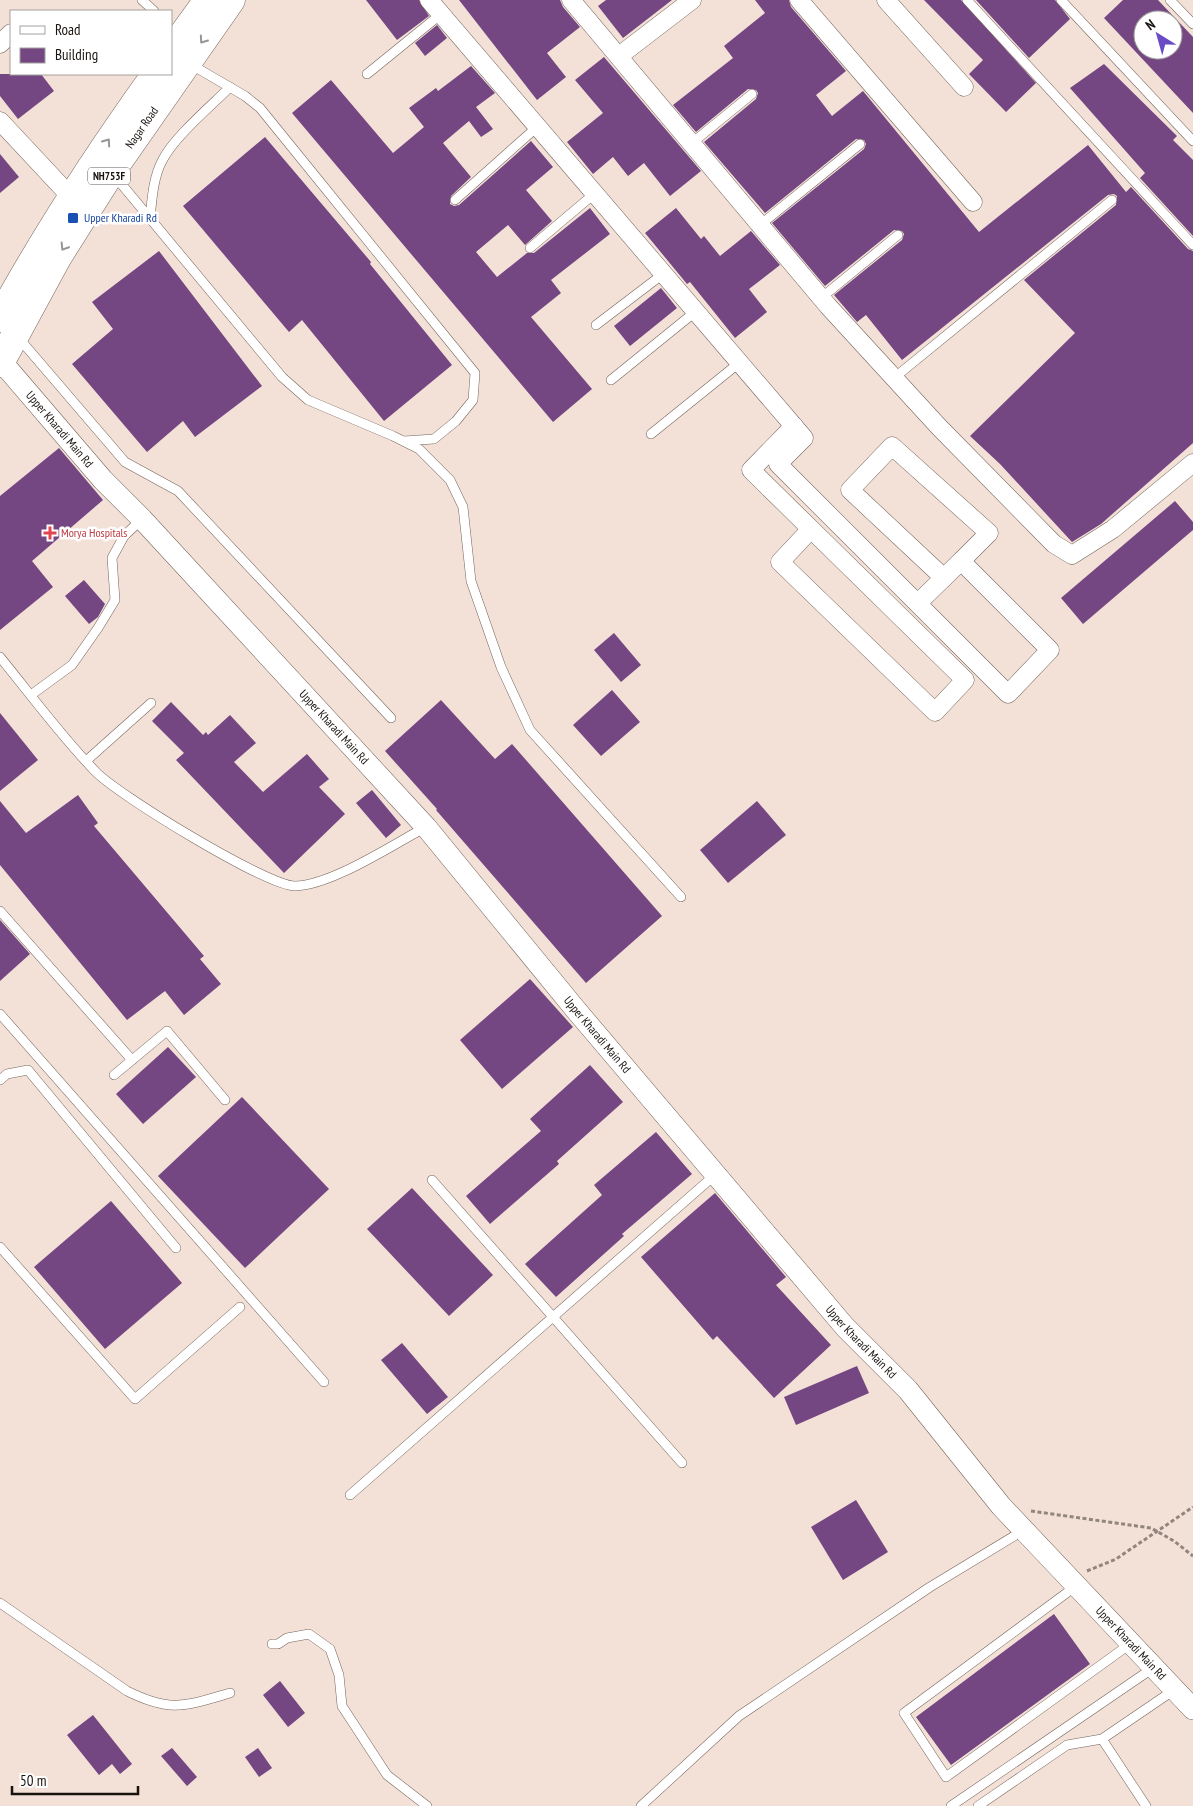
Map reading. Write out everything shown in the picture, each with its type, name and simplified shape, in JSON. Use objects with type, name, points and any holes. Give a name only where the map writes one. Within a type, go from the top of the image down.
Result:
[{"type":"highway","name":"Nagar Road","points":[[172,59],[208,0]]},
{"type":"highway","name":"Nagar Road","points":[[179,46],[231,0]]},
{"type":"highway","name":"Nagar Road","points":[[0,362],[8,326],[38,248],[155,75]]},
{"type":"highway","name":"Nagar Road","points":[[8,326],[57,258],[111,172],[163,75]]},
{"type":"street","points":[[429,0],[804,438],[778,464],[1008,694],[1050,650],[961,561]]},
{"type":"street","points":[[571,0],[821,298],[894,378],[1054,544],[1072,555],[1113,528],[1193,463]]},
{"type":"street","points":[[619,56],[692,0]]},
{"type":"street","points":[[799,0],[973,202]]},
{"type":"street","points":[[886,0],[964,87]]},
{"type":"street","points":[[0,44],[10,34]]},
{"type":"street","points":[[0,121],[71,197]]},
{"type":"street","name":"Upper Kharadi Main Rd","points":[[0,362],[103,480],[142,519],[426,827],[576,1010],[845,1327],[908,1390],[1001,1506],[1193,1709]]},
{"type":"street","points":[[794,426],[751,470],[965,680],[935,712],[780,562],[811,529]]},
{"type":"street","points":[[918,603],[944,578],[989,533],[892,446],[850,490],[944,578]]},
{"type":"lane","points":[[142,0],[153,10]]},
{"type":"lane","points":[[967,0],[1193,245]]},
{"type":"lane","points":[[1061,0],[1193,141]]},
{"type":"lane","points":[[1170,0],[1193,24]]},
{"type":"lane","points":[[367,74],[441,14]]},
{"type":"lane","points":[[179,46],[230,87],[260,108],[475,373],[473,400],[456,421],[434,439],[404,441]]},
{"type":"lane","points":[[150,218],[155,182],[162,162],[176,143],[230,87]]},
{"type":"lane","points":[[692,143],[752,94]]},
{"type":"lane","points":[[455,200],[537,127]]},
{"type":"lane","points":[[760,225],[860,144]]},
{"type":"lane","points":[[111,172],[282,377],[308,400],[419,449],[450,480],[463,508],[471,581],[501,667],[530,730],[681,897]]},
{"type":"lane","points":[[530,248],[594,194]]},
{"type":"lane","points":[[894,378],[1112,200]]},
{"type":"lane","points":[[821,298],[898,235]]},
{"type":"lane","points":[[596,325],[663,274]]},
{"type":"lane","points":[[612,380],[695,312]]},
{"type":"lane","points":[[8,326],[125,462],[178,491],[391,718]]},
{"type":"lane","points":[[651,434],[739,363]]},
{"type":"lane","points":[[31,695],[72,665],[98,628],[115,600],[112,558],[124,536],[142,519]]},
{"type":"lane","points":[[0,657],[96,772],[120,791],[224,855],[274,881],[294,886],[315,882],[342,872],[426,827]]},
{"type":"lane","points":[[86,761],[151,703]]},
{"type":"lane","points":[[0,911],[132,1060]]},
{"type":"lane","points":[[0,1014],[324,1382]]},
{"type":"lane","points":[[114,1075],[167,1032],[225,1100]]},
{"type":"lane","points":[[0,1080],[7,1074],[28,1070],[176,1248]]},
{"type":"lane","points":[[350,1495],[716,1174]]},
{"type":"lane","points":[[432,1180],[682,1463]]},
{"type":"lane","points":[[0,1247],[136,1399],[240,1306]]},
{"type":"lane","points":[[641,1806],[739,1716],[930,1587],[1024,1530]]},
{"type":"lane","points":[[1072,1582],[904,1713],[946,1777],[1130,1644]]},
{"type":"lane","points":[[0,1603],[127,1691],[146,1701],[166,1706],[183,1706],[230,1693]]},
{"type":"lane","points":[[272,1644],[278,1644],[286,1638],[309,1634],[330,1649],[339,1675],[342,1706],[387,1774],[427,1806]]},
{"type":"lane","points":[[951,1806],[1153,1668]]},
{"type":"lane","points":[[978,1806],[1067,1745],[1102,1739],[1174,1690]]},
{"type":"lane","points":[[1102,1739],[1146,1806]]},
{"type":"path","points":[[1001,1506],[1150,1528],[1174,1541],[1193,1556]]},
{"type":"path","points":[[1072,1582],[1116,1560],[1193,1507]]},
{"type":"building","points":[[366,0],[419,0],[429,16],[397,40]]},
{"type":"building","points":[[459,0],[560,0],[563,7],[580,27],[547,53],[566,77],[537,100]]},
{"type":"building","points":[[606,0],[672,0],[623,38],[598,6]]},
{"type":"building","points":[[755,0],[789,0],[791,7],[846,71],[816,95],[832,116],[863,91],[979,232],[1088,145],[1126,192],[1131,187],[1188,249],[1193,251],[1193,443],[1101,524],[1072,542],[1000,464],[970,436],[1075,333],[1024,280],[1116,205],[1117,196],[1114,194],[1108,195],[902,360],[866,315],[857,322],[834,295],[902,240],[904,234],[902,231],[894,230],[825,286],[772,223],[864,149],[866,144],[864,140],[856,139],[765,213],[704,142],[756,99],[758,93],[756,90],[748,89],[696,132],[673,105],[733,58],[724,46],[765,13]]},
{"type":"building","points":[[924,0],[961,0],[1036,83],[1006,112],[969,74],[983,60]]},
{"type":"building","points":[[976,0],[1055,0],[1070,19],[1029,58]]},
{"type":"building","points":[[1123,0],[1158,0],[1167,10],[1133,10],[1133,49],[1104,18]]},
{"type":"building","points":[[437,25],[447,38],[425,56],[415,43]]},
{"type":"building","points":[[1183,26],[1193,37],[1193,113],[1143,60],[1183,60]]},
{"type":"building","points":[[604,57],[701,171],[670,196],[644,163],[628,176],[613,157],[593,174],[567,142],[603,113],[575,80]]},
{"type":"building","points":[[1104,64],[1177,136],[1173,140],[1193,160],[1193,236],[1140,178],[1145,173],[1070,88]]},
{"type":"building","points":[[471,66],[495,93],[476,107],[493,129],[481,137],[469,121],[443,143],[471,177],[451,196],[450,204],[454,206],[459,205],[531,141],[553,167],[526,190],[552,221],[525,245],[508,225],[476,252],[497,277],[527,253],[534,253],[590,208],[610,234],[551,280],[561,293],[531,317],[592,389],[553,422],[292,113],[331,80],[393,153],[424,127],[409,108],[436,88],[438,91]]},
{"type":"building","points":[[0,74],[42,75],[54,91],[18,119],[0,96]]},
{"type":"building","points":[[265,137],[371,262],[370,264],[452,365],[384,421],[302,320],[289,332],[183,206]]},
{"type":"building","points":[[0,154],[19,177],[0,193]]},
{"type":"building","points":[[676,208],[701,239],[704,236],[720,256],[751,231],[780,265],[749,289],[767,312],[735,338],[690,282],[687,284],[645,233]]},
{"type":"building","points":[[159,251],[262,386],[195,437],[183,421],[147,452],[72,364],[113,329],[92,302]]},
{"type":"building","points":[[661,288],[677,308],[630,346],[614,326]]},
{"type":"building","points":[[59,448],[103,500],[32,561],[53,587],[0,630],[0,496]]},
{"type":"building","points":[[1175,501],[1193,522],[1193,530],[1083,624],[1061,598]]},
{"type":"building","points":[[84,580],[105,604],[98,617],[89,624],[65,596]]},
{"type":"building","points":[[614,633],[641,665],[621,682],[594,650]]},
{"type":"building","points":[[612,690],[640,722],[601,756],[573,725]]},
{"type":"building","points":[[441,700],[495,759],[512,744],[662,916],[586,983],[385,751]]},
{"type":"building","points":[[171,702],[203,735],[206,732],[208,735],[230,715],[256,743],[234,762],[263,792],[307,754],[329,779],[319,787],[345,814],[284,873],[176,760],[184,753],[152,721]]},
{"type":"building","points":[[0,713],[38,760],[0,791]]},
{"type":"building","points":[[372,790],[401,825],[386,838],[356,803]]},
{"type":"building","points":[[78,795],[98,823],[94,826],[204,956],[200,959],[221,984],[184,1015],[165,991],[127,1020],[0,865],[0,801],[26,833]]},
{"type":"building","points":[[757,801],[786,835],[728,883],[700,850]]},
{"type":"building","points":[[0,920],[30,954],[0,981]]},
{"type":"building","points":[[530,979],[573,1027],[502,1089],[460,1040]]},
{"type":"building","points":[[168,1047],[196,1077],[143,1124],[116,1094]]},
{"type":"building","points":[[590,1065],[623,1102],[557,1161],[559,1164],[490,1224],[466,1196],[541,1131],[530,1119]]},
{"type":"building","points":[[242,1097],[329,1189],[245,1268],[158,1176]]},
{"type":"building","points":[[656,1132],[692,1174],[622,1234],[624,1236],[556,1297],[525,1264],[602,1195],[594,1185]]},
{"type":"building","points":[[412,1188],[493,1275],[449,1316],[367,1229]]},
{"type":"building","points":[[715,1193],[786,1277],[776,1285],[831,1345],[774,1398],[717,1336],[713,1340],[641,1257]]},
{"type":"building","points":[[111,1201],[182,1283],[105,1349],[34,1267]]},
{"type":"building","points":[[402,1343],[448,1397],[427,1414],[381,1360]]},
{"type":"building","points":[[857,1366],[869,1393],[796,1425],[784,1397]]},
{"type":"building","points":[[856,1500],[888,1552],[843,1580],[811,1527]]},
{"type":"building","points":[[1054,1614],[1090,1664],[951,1765],[916,1717]]},
{"type":"building","points":[[280,1681],[305,1713],[288,1727],[263,1695]]},
{"type":"building","points":[[93,1715],[132,1764],[120,1774],[112,1764],[99,1775],[67,1735]]},
{"type":"building","points":[[172,1748],[197,1777],[187,1786],[161,1756]]},
{"type":"building","points":[[258,1748],[272,1768],[259,1777],[245,1757]]},
{"type":"place","name":"Upper Kharadi Rd","points":[[73,218]]},
{"type":"place","name":"Morya Hospitals","points":[[50,533]]}]
